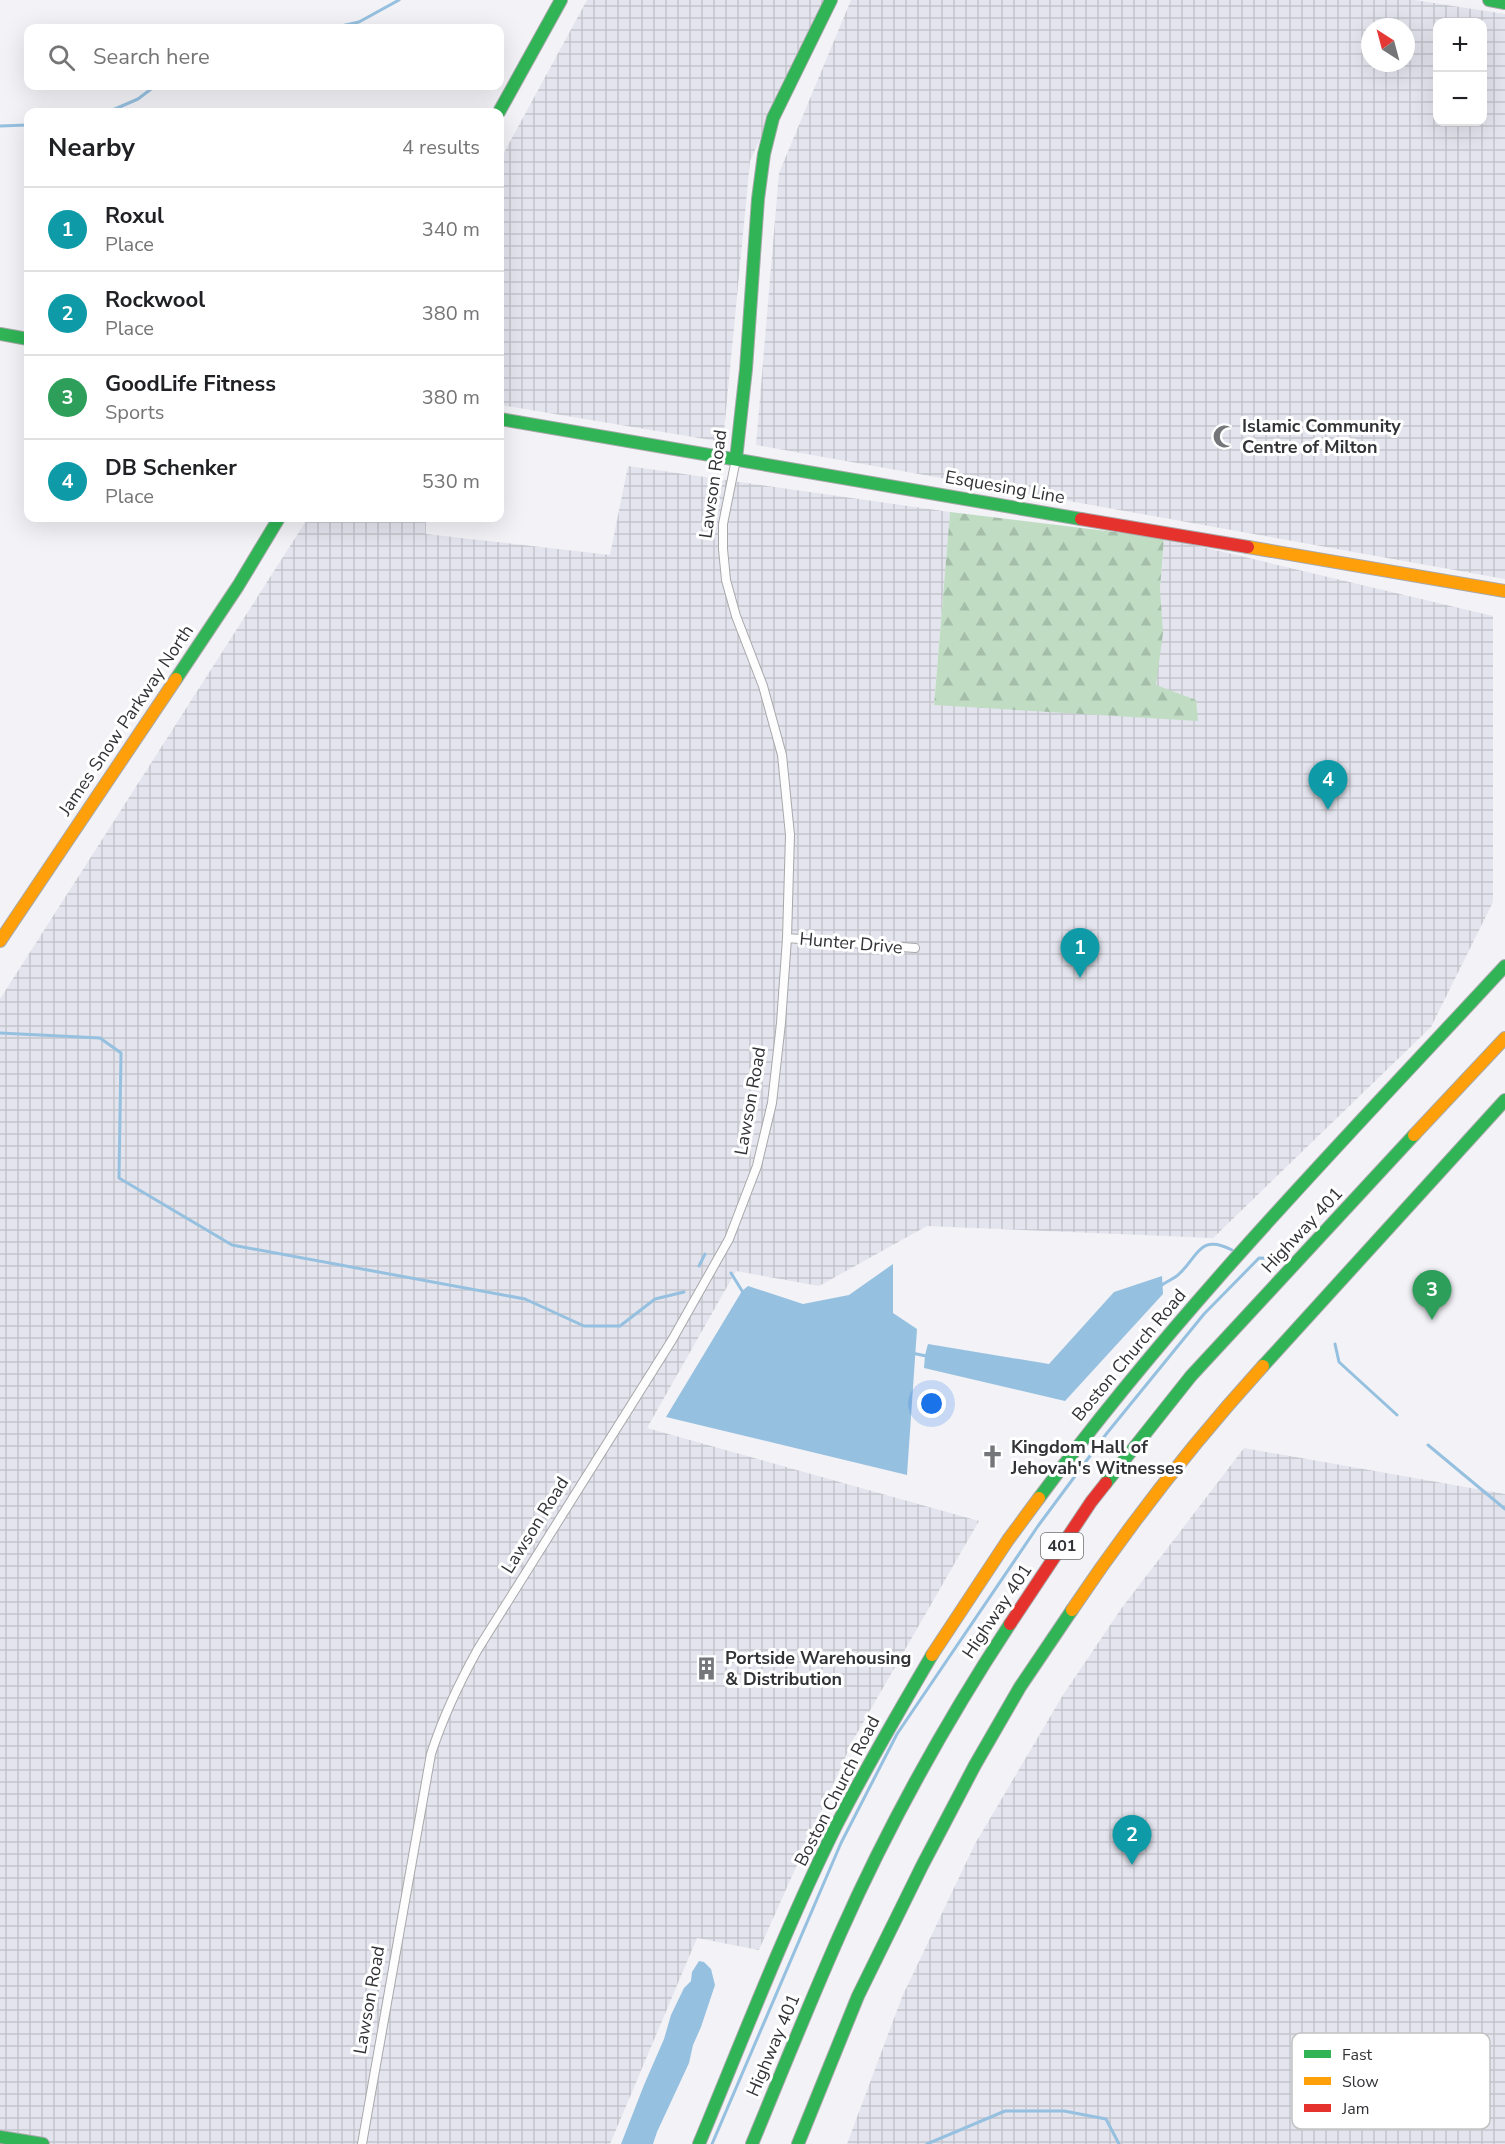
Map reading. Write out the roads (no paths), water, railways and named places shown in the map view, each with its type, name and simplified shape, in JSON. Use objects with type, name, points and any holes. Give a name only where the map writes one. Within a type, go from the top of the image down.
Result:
[{"type":"main road","points":[[501,108],[561,0]]},
{"type":"main road","name":"Lawson Road","points":[[736,459],[747,358],[758,199],[764,154],[773,118],[831,0]]},
{"type":"main road","points":[[1489,0],[1505,3]]},
{"type":"main road","points":[[0,334],[24,338]]},
{"type":"main road","name":"Esquesing Line","points":[[504,420],[1505,591]]},
{"type":"main road","name":"James Snow Parkway North","points":[[0,941],[238,586],[277,522]]},
{"type":"main road","name":"Boston Church Road","points":[[699,2144],[766,1979],[836,1828],[897,1714],[950,1627],[1013,1533],[1100,1416],[1209,1287],[1505,966]]},
{"type":"main road","name":"Highway 401","points":[[752,2144],[840,1934],[924,1764],[981,1668],[1091,1502],[1191,1376],[1505,1038]]},
{"type":"main road","name":"401","points":[[798,2144],[858,1996],[922,1866],[975,1765],[1020,1688],[1081,1596],[1128,1531],[1228,1405],[1505,1100]]},
{"type":"main road","points":[[0,2137],[43,2144]]},
{"type":"street","name":"Lawson Road","points":[[362,2144],[430,1754],[440,1728],[458,1685],[478,1649],[666,1349],[729,1239],[757,1166],[772,1103],[787,938],[790,835],[782,755],[763,686],[736,616],[726,580],[723,549],[725,504],[736,459]]},
{"type":"street","name":"Hunter Drive","points":[[787,938],[915,948]]},
{"type":"water","points":[[893,1264],[893,1313],[917,1329],[907,1475],[666,1417],[742,1291],[748,1286],[803,1304],[849,1295]]},
{"type":"water","points":[[1162,1276],[1163,1294],[1065,1401],[924,1368],[928,1344],[1049,1364],[1114,1292]]},
{"type":"water","points":[[699,1961],[704,1962],[711,1969],[715,1985],[693,2045],[689,2063],[653,2144],[621,2144],[664,2039],[671,2015],[684,1988],[691,1981],[692,1972]]},
{"type":"waterway","points":[[350,24],[359,22],[399,0]]},
{"type":"waterway","points":[[117,108],[138,99],[150,90]]},
{"type":"waterway","points":[[0,126],[24,125]]},
{"type":"waterway","points":[[0,1033],[100,1038],[121,1053],[119,1178],[232,1245],[525,1299],[584,1326],[620,1326],[655,1299],[684,1292]]},
{"type":"waterway","points":[[1158,1288],[1179,1274],[1200,1249],[1212,1244],[1232,1250]]},
{"type":"waterway","points":[[699,1266],[705,1254]]},
{"type":"waterway","points":[[712,2144],[841,1843],[897,1734],[1038,1526],[1107,1433],[1204,1314],[1259,1258],[1280,1259]]},
{"type":"waterway","points":[[731,1273],[744,1294]]},
{"type":"waterway","points":[[1335,1344],[1339,1362],[1397,1415]]},
{"type":"waterway","points":[[912,1353],[926,1356]]},
{"type":"waterway","points":[[1428,1445],[1505,1509]]},
{"type":"waterway","points":[[927,2144],[1005,2111],[1064,2111],[1106,2119],[1119,2144]]},
{"type":"place","name":"Islamic Community Centre of Milton","points":[[1224,436]]},
{"type":"place","name":"DB Schenker","points":[[1328,810]]},
{"type":"place","name":"Roxul","points":[[1080,978]]},
{"type":"place","name":"GoodLife Fitness","points":[[1432,1320]]},
{"type":"place","name":"Kingdom Hall of Jehovah's Witnesses","points":[[993,1457]]},
{"type":"place","name":"Portside Warehousing & Distribution","points":[[707,1668]]},
{"type":"place","name":"Rockwool","points":[[1132,1865]]}]
